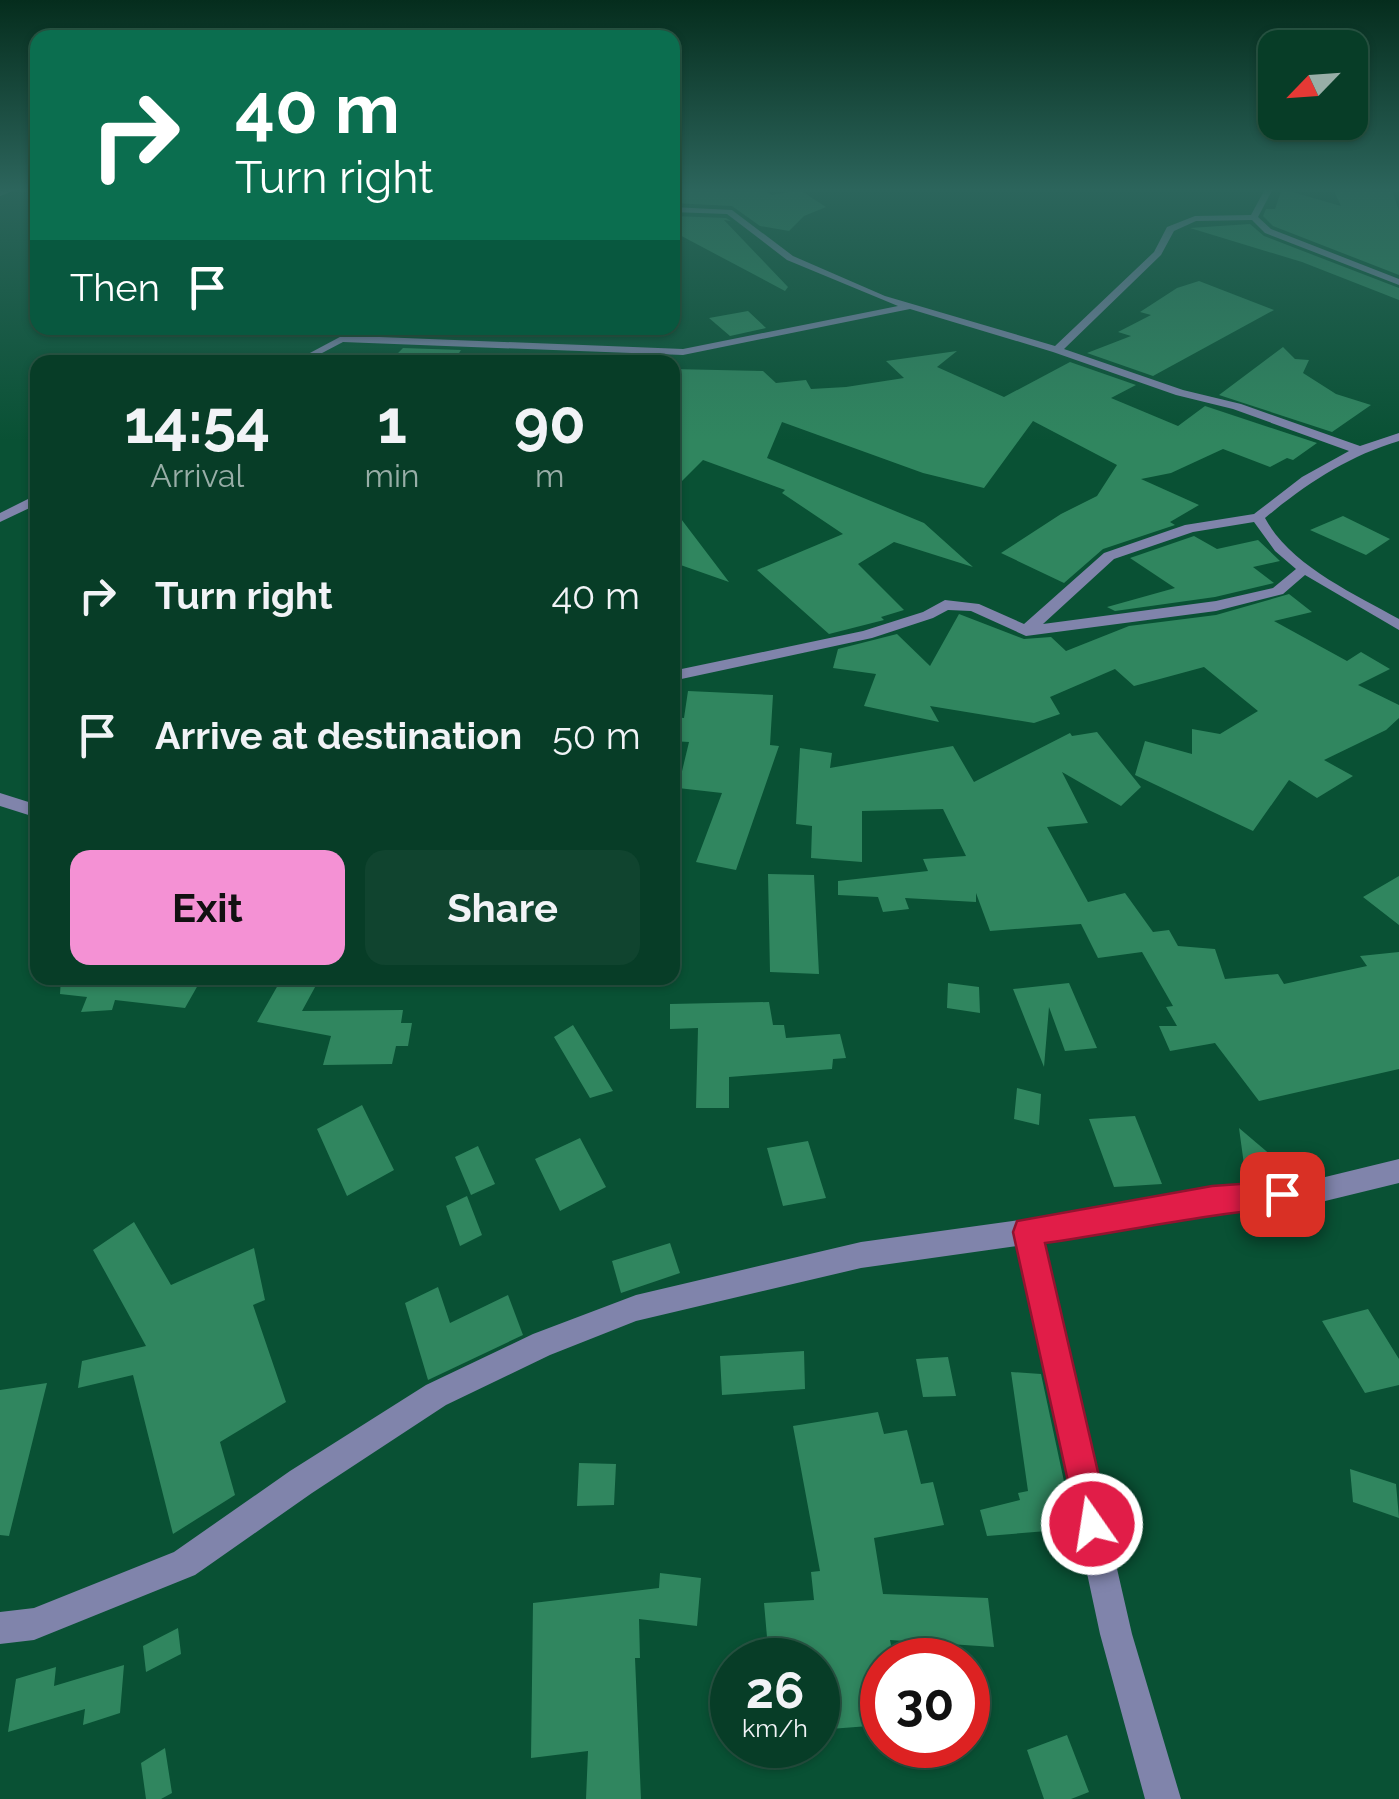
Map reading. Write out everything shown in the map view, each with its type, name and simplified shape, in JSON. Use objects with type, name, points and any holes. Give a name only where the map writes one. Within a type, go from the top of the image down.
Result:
[{"type":"street","points":[[826,273],[909,307],[1057,350],[1180,393],[1252,410],[1365,448],[1399,454]]},
{"type":"street","points":[[1057,350],[1137,273]]},
{"type":"street","points":[[342,339],[683,352],[909,307]]},
{"type":"street","points":[[311,355],[350,335]]},
{"type":"street","points":[[1026,631],[1109,556],[1190,528],[1258,517],[1290,490],[1365,448],[1399,437]]},
{"type":"street","points":[[0,518],[30,502]]},
{"type":"street","points":[[1258,517],[1261,527],[1278,545],[1306,567],[1399,625]]},
{"type":"street","points":[[680,674],[866,635],[928,615],[944,605],[974,607],[1026,631],[1216,606],[1278,591],[1306,567]]},
{"type":"street","points":[[0,800],[30,809]]},
{"type":"street","points":[[0,1628],[34,1624],[184,1564],[300,1482],[436,1395],[543,1344],[636,1308],[860,1255],[1144,1215],[1212,1200],[1317,1192],[1399,1171]]},
{"type":"street","points":[[1027,1232],[1116,1634],[1164,1799]]},
{"type":"building","points":[[751,273],[775,273],[788,287],[785,291]]},
{"type":"building","points":[[1330,273],[1360,273],[1399,288],[1399,300]]},
{"type":"building","points":[[1199,281],[1274,310],[1153,376],[1087,353],[1131,336],[1118,332],[1151,315],[1140,312],[1177,288]]},
{"type":"building","points":[[748,311],[766,328],[730,336],[709,318]]},
{"type":"building","points":[[1283,347],[1295,359],[1309,360],[1303,373],[1336,394],[1371,405],[1332,432],[1219,395]]},
{"type":"building","points":[[403,348],[461,350],[458,355],[396,355]]},
{"type":"building","points":[[957,351],[937,367],[1004,397],[1070,362],[1136,385],[1111,398],[1178,426],[1205,406],[1317,443],[1293,460],[1287,458],[1270,467],[1223,449],[1171,473],[1141,479],[1199,505],[1170,522],[1175,525],[1103,549],[1064,583],[1001,553],[1097,496],[1117,465],[1033,421],[984,488],[923,473],[782,422],[767,458],[924,523],[973,567],[894,542],[858,564],[904,610],[881,617],[884,620],[829,634],[757,570],[843,534],[782,493],[785,490],[703,460],[680,483],[680,369],[763,371],[776,383],[806,380],[811,389],[904,378],[886,361]]},
{"type":"building","points":[[1343,516],[1390,539],[1366,555],[1310,530]]},
{"type":"building","points":[[680,518],[729,582],[680,565]]},
{"type":"building","points":[[1194,536],[1217,549],[1258,540],[1280,561],[1253,567],[1274,583],[1215,597],[1115,611],[1107,607],[1175,588],[1130,558]]},
{"type":"building","points":[[1289,594],[1312,612],[1274,621],[1347,661],[1361,652],[1390,669],[1358,685],[1399,705],[1399,718],[1386,730],[1324,760],[1353,776],[1317,798],[1289,780],[1253,831],[1135,775],[1145,741],[1192,754],[1192,729],[1220,734],[1258,711],[1204,667],[1134,686],[1115,669],[1050,697],[1060,714],[1034,723],[930,706],[939,722],[864,706],[876,674],[833,668],[838,649],[897,634],[930,666],[959,614],[1024,639],[1051,637],[1066,651],[1129,626],[1216,615]]},
{"type":"building","points":[[688,691],[773,695],[770,745],[779,746],[736,870],[696,862],[722,793],[680,788],[689,742],[680,741],[680,718],[684,718]]},
{"type":"building","points":[[1097,732],[1141,787],[1121,806],[1062,772],[1088,823],[1047,827],[1088,902],[1125,893],[1153,932],[1169,930],[1178,946],[1215,949],[1225,979],[1278,974],[1284,984],[1367,966],[1360,956],[1399,952],[1399,1069],[1259,1101],[1215,1043],[1170,1051],[1159,1026],[1177,1026],[1166,1007],[1173,1006],[1142,952],[1098,958],[1081,924],[990,931],[976,893],[976,902],[905,898],[909,909],[883,912],[878,897],[838,895],[838,881],[928,871],[923,859],[966,856],[943,809],[862,811],[862,862],[811,858],[812,826],[796,824],[800,748],[832,753],[830,768],[953,746],[974,782],[1070,733],[1072,736]]},
{"type":"building","points":[[768,874],[814,875],[819,974],[770,972]]},
{"type":"building","points":[[1399,876],[1399,925],[1363,897]]},
{"type":"building","points":[[948,983],[979,987],[980,1013],[947,1008]]},
{"type":"building","points":[[1069,983],[1097,1048],[1065,1051],[1049,1007],[1044,1067],[1013,989]]},
{"type":"building","points":[[61,985],[198,985],[185,1008],[115,1000],[112,1010],[81,1012],[87,997],[60,994]]},
{"type":"building","points":[[278,985],[316,985],[302,1011],[403,1010],[401,1023],[412,1023],[408,1046],[396,1046],[392,1064],[323,1065],[331,1036],[257,1022]]},
{"type":"building","points":[[769,1002],[773,1025],[784,1025],[786,1038],[840,1034],[846,1058],[833,1059],[832,1069],[729,1077],[729,1108],[696,1108],[698,1028],[670,1029],[670,1004]]},
{"type":"building","points":[[573,1025],[613,1091],[590,1098],[554,1037]]},
{"type":"building","points":[[1017,1088],[1041,1094],[1039,1125],[1014,1119]]},
{"type":"building","points":[[362,1105],[394,1170],[347,1196],[317,1129]]},
{"type":"building","points":[[1135,1116],[1162,1184],[1114,1187],[1089,1119]]},
{"type":"building","points":[[1239,1128],[1297,1177],[1245,1172]]},
{"type":"building","points":[[580,1138],[606,1187],[560,1211],[535,1159]]},
{"type":"building","points":[[808,1141],[826,1198],[783,1206],[767,1148]]},
{"type":"building","points":[[478,1146],[495,1184],[471,1195],[455,1157]]},
{"type":"building","points":[[467,1196],[482,1235],[460,1246],[446,1206]]},
{"type":"building","points":[[134,1222],[171,1285],[254,1248],[265,1300],[253,1305],[286,1402],[220,1442],[235,1495],[173,1534],[133,1375],[78,1388],[82,1361],[146,1346],[93,1250]]},
{"type":"building","points":[[670,1243],[680,1273],[621,1293],[612,1261]]},
{"type":"building","points":[[438,1287],[450,1323],[508,1295],[523,1335],[428,1380],[405,1303]]},
{"type":"building","points":[[1368,1309],[1399,1359],[1399,1385],[1365,1393],[1322,1321]]},
{"type":"building","points":[[804,1351],[805,1389],[722,1395],[720,1356]]},
{"type":"building","points":[[948,1357],[956,1396],[923,1397],[916,1359]]},
{"type":"building","points":[[1011,1372],[1041,1374],[1065,1486],[1057,1486],[1072,1529],[987,1536],[980,1510],[1020,1500],[1018,1493],[1028,1491]]},
{"type":"building","points":[[47,1383],[9,1536],[0,1535],[0,1390]]},
{"type":"building","points":[[878,1412],[884,1434],[907,1430],[921,1484],[933,1482],[944,1525],[874,1538],[883,1594],[988,1598],[994,1647],[990,1647],[990,1638],[860,1638],[860,1727],[840,1728],[840,1638],[767,1638],[764,1603],[814,1600],[811,1572],[820,1571],[793,1426]]},
{"type":"building","points":[[579,1463],[616,1464],[614,1505],[577,1506]]},
{"type":"building","points":[[1350,1469],[1396,1484],[1399,1518],[1353,1502]]},
{"type":"building","points":[[660,1573],[701,1578],[697,1626],[639,1619],[640,1658],[635,1658],[641,1799],[586,1799],[588,1751],[531,1758],[533,1603],[659,1588]]},
{"type":"building","points":[[178,1628],[181,1654],[146,1672],[143,1646]]},
{"type":"building","points":[[124,1665],[120,1713],[83,1725],[85,1709],[8,1732],[16,1679],[56,1667],[54,1686]]},
{"type":"building","points":[[1067,1735],[1089,1792],[1071,1799],[1044,1799],[1027,1750]]},
{"type":"building","points":[[165,1748],[172,1793],[161,1799],[146,1799],[141,1763]]},
{"type":"route","points":[[1092,1524],[1027,1232],[1144,1215],[1212,1200],[1282,1194]]}]
